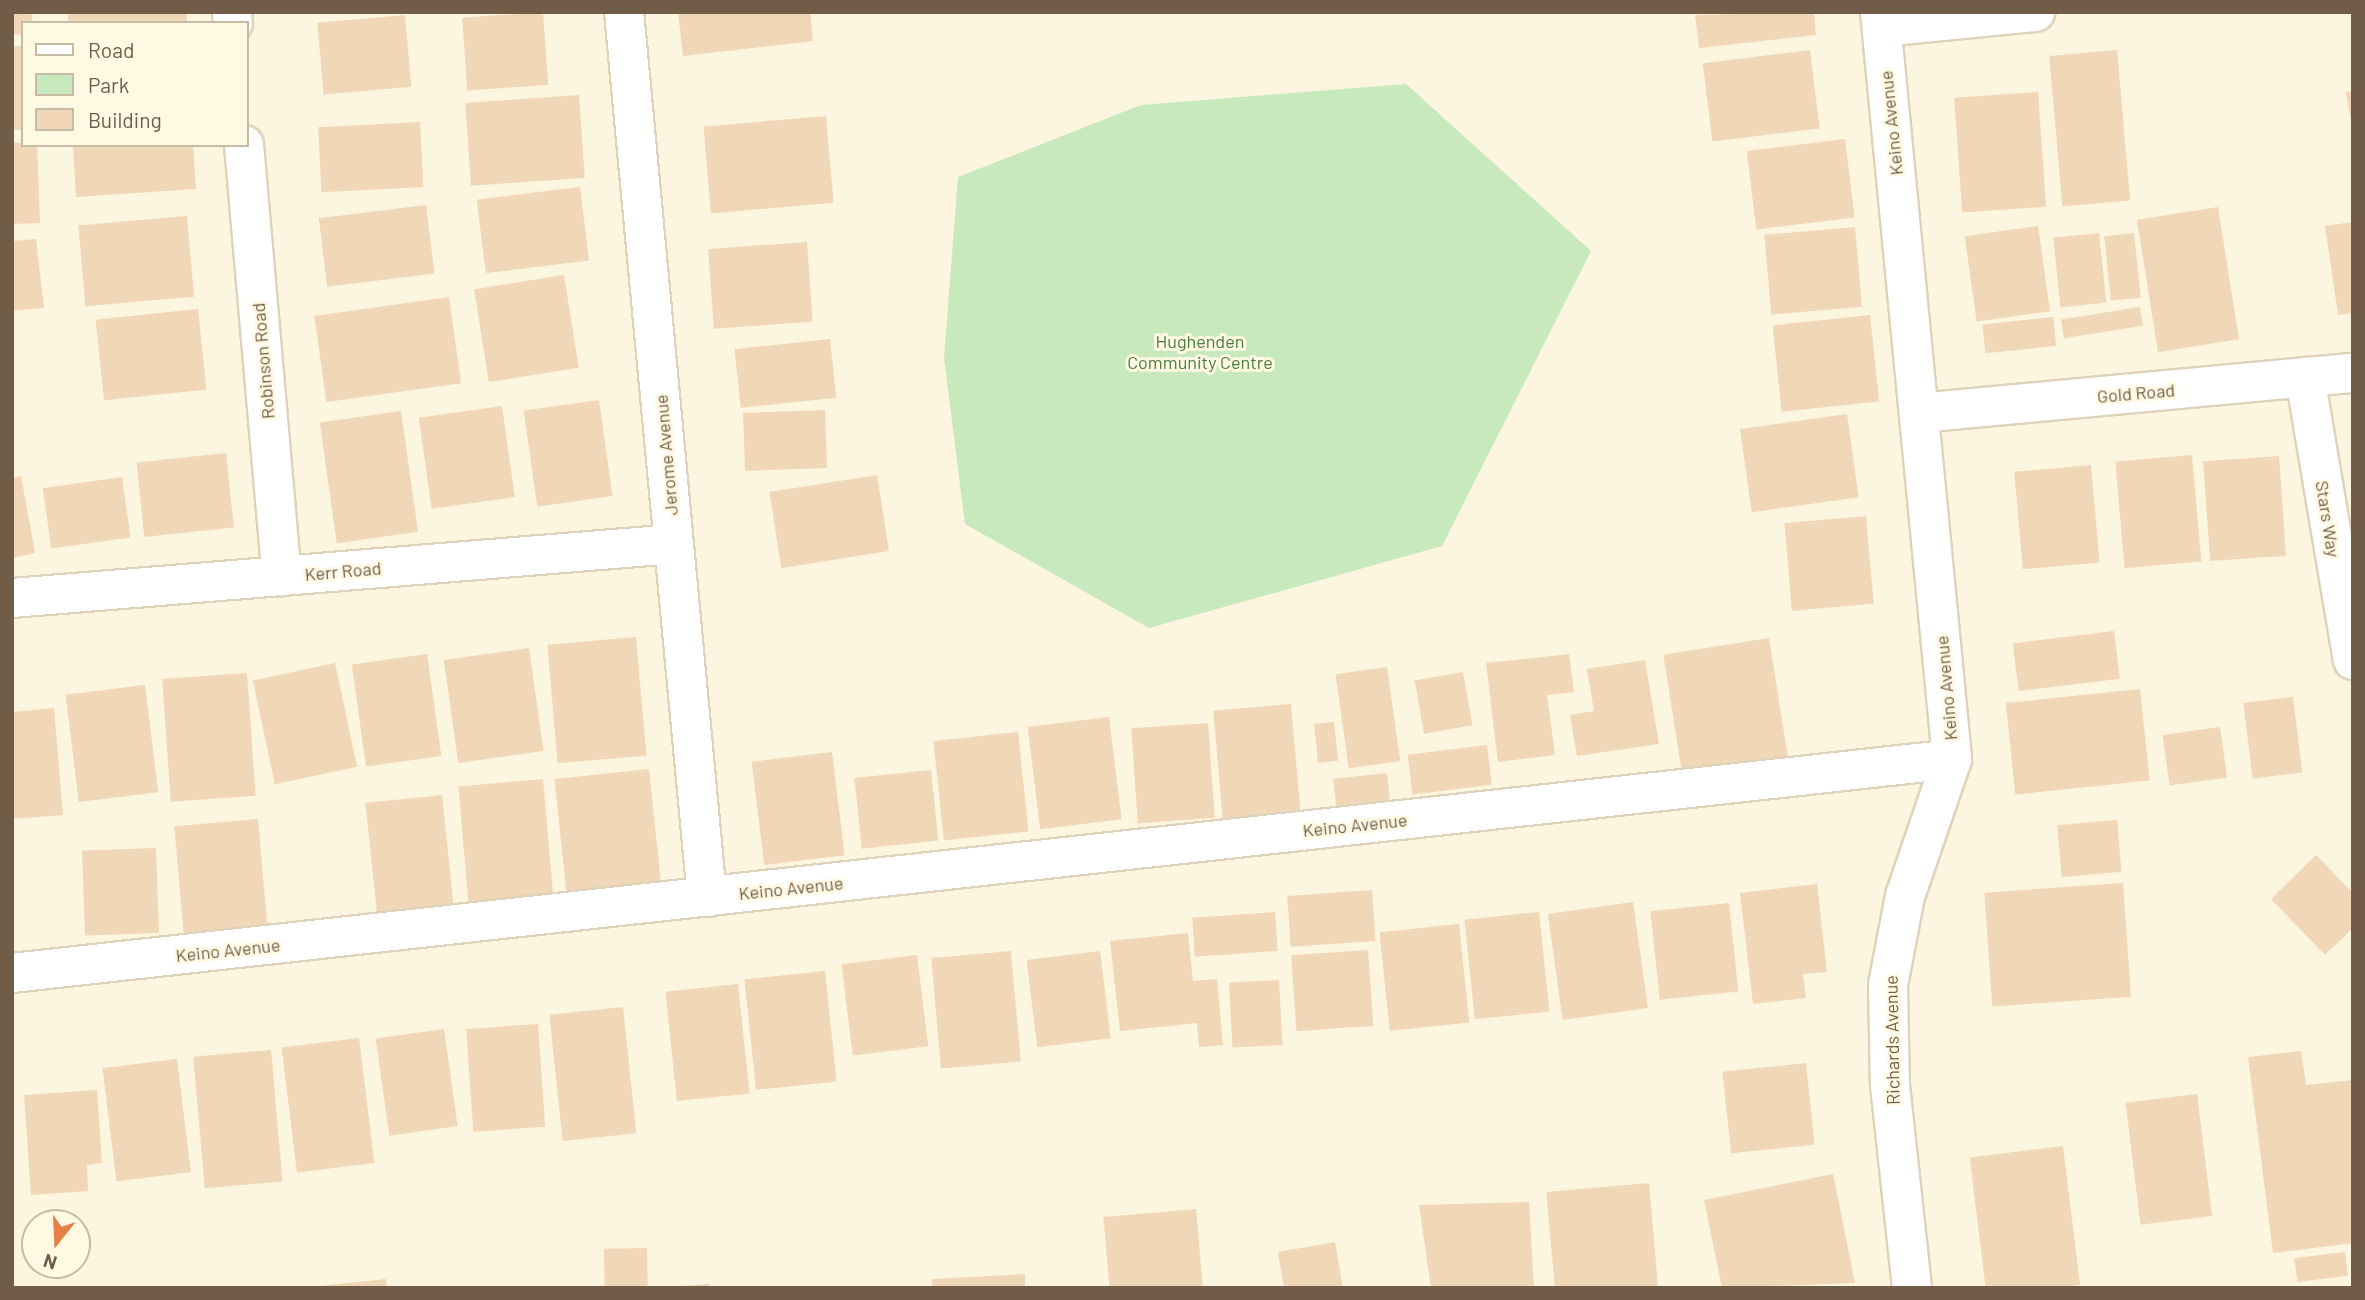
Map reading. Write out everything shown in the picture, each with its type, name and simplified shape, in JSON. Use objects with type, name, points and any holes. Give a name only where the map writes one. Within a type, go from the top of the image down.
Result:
[{"type":"street","name":"Jerome Avenue","points":[[624,12],[707,897]]},
{"type":"street","points":[[1881,20],[2035,12]]},
{"type":"street","name":"Keino Avenue","points":[[12,973],[1952,759],[1881,20]]},
{"type":"street","name":"Robinson Road","points":[[244,147],[282,576]]},
{"type":"street","name":"Gold Road","points":[[1919,413],[2353,373]]},
{"type":"street","name":"Stars Way","points":[[2305,377],[2353,660]]},
{"type":"street","name":"Kerr Road","points":[[12,598],[674,544]]},
{"type":"street","name":"Richards Avenue","points":[[1912,1288],[1890,1086],[1888,985],[1905,897],[1952,759]]},
{"type":"green space","name":"Hughenden Community Centre","points":[[1406,84],[1591,251],[1442,546],[1149,628],[965,524],[944,358],[958,177],[1141,105]]},
{"type":"building","points":[[12,12],[31,12],[33,21],[21,21],[21,34],[12,35]]},
{"type":"building","points":[[68,12],[187,12],[187,21],[68,21]]},
{"type":"building","points":[[543,12],[548,85],[467,90],[462,18]]},
{"type":"building","points":[[678,12],[810,12],[813,41],[683,56]]},
{"type":"building","points":[[1814,12],[1816,35],[1699,48],[1695,15]]},
{"type":"building","points":[[405,15],[411,87],[324,94],[317,23]]},
{"type":"building","points":[[12,46],[21,46],[21,130],[12,130]]},
{"type":"building","points":[[1810,50],[1820,128],[1712,142],[1703,63]]},
{"type":"building","points":[[2117,50],[2130,200],[2062,206],[2049,56]]},
{"type":"building","points":[[2353,91],[2353,122],[2351,122],[2346,92]]},
{"type":"building","points":[[2038,92],[2046,207],[1962,213],[1954,98]]},
{"type":"building","points":[[579,95],[585,178],[471,186],[465,103]]},
{"type":"building","points":[[826,116],[834,203],[711,213],[703,127]]},
{"type":"building","points":[[420,122],[423,187],[322,192],[318,127]]},
{"type":"building","points":[[1845,139],[1855,217],[1756,229],[1747,151]]},
{"type":"building","points":[[12,142],[21,143],[21,147],[37,147],[40,223],[12,224]]},
{"type":"building","points":[[73,147],[193,147],[196,189],[76,197]]},
{"type":"building","points":[[580,187],[589,260],[486,273],[477,200]]},
{"type":"building","points":[[426,205],[434,273],[327,287],[319,218]]},
{"type":"building","points":[[2218,207],[2239,339],[2158,352],[2137,220]]},
{"type":"building","points":[[187,216],[194,297],[85,306],[78,225]]},
{"type":"building","points":[[2353,222],[2353,313],[2338,315],[2325,226]]},
{"type":"building","points":[[2038,226],[2050,311],[1977,321],[1965,236]]},
{"type":"building","points":[[1855,227],[1862,307],[1771,315],[1764,235]]},
{"type":"building","points":[[2099,233],[2106,303],[2061,307],[2053,238]]},
{"type":"building","points":[[2134,233],[2141,298],[2111,301],[2104,236]]},
{"type":"building","points":[[36,239],[44,308],[12,311],[12,241]]},
{"type":"building","points":[[807,242],[813,322],[714,329],[708,249]]},
{"type":"building","points":[[564,275],[579,368],[489,382],[474,289]]},
{"type":"building","points":[[449,297],[461,383],[326,402],[314,316]]},
{"type":"building","points":[[2140,307],[2143,326],[2064,338],[2061,320]]},
{"type":"building","points":[[198,309],[206,390],[104,400],[96,320]]},
{"type":"building","points":[[1870,315],[1879,402],[1782,412],[1773,325]]},
{"type":"building","points":[[2053,317],[2056,346],[1985,353],[1982,324]]},
{"type":"building","points":[[830,339],[836,398],[741,408],[735,349]]},
{"type":"building","points":[[599,400],[612,496],[537,507],[524,411]]},
{"type":"building","points":[[502,406],[515,497],[432,509],[419,418]]},
{"type":"building","points":[[825,410],[827,468],[745,471],[743,413]]},
{"type":"building","points":[[401,411],[418,532],[337,543],[320,422]]},
{"type":"building","points":[[1847,414],[1859,497],[1752,512],[1740,429]]},
{"type":"building","points":[[226,453],[234,528],[144,537],[136,462]]},
{"type":"building","points":[[2192,455],[2201,562],[2125,568],[2115,462]]},
{"type":"building","points":[[2279,456],[2286,556],[2210,561],[2203,461]]},
{"type":"building","points":[[2091,465],[2100,563],[2023,569],[2014,472]]},
{"type":"building","points":[[877,475],[889,551],[781,568],[769,492]]},
{"type":"building","points":[[21,476],[35,553],[12,558],[12,478]]},
{"type":"building","points":[[122,477],[130,537],[51,549],[43,488]]},
{"type":"building","points":[[1866,516],[1874,604],[1792,611],[1784,523]]},
{"type":"building","points":[[2114,631],[2120,679],[2019,691],[2013,643]]},
{"type":"building","points":[[636,637],[646,756],[558,763],[547,645]]},
{"type":"building","points":[[1769,638],[1788,760],[1683,777],[1663,655]]},
{"type":"building","points":[[529,648],[543,751],[458,763],[444,660]]},
{"type":"building","points":[[427,654],[441,756],[366,767],[352,665]]},
{"type":"building","points":[[1569,654],[1574,692],[1547,695],[1555,755],[1498,762],[1486,663]]},
{"type":"building","points":[[1645,660],[1659,744],[1577,756],[1570,715],[1594,711],[1587,669]]},
{"type":"building","points":[[335,663],[357,767],[275,784],[253,680]]},
{"type":"building","points":[[1387,667],[1400,761],[1349,768],[1336,674]]},
{"type":"building","points":[[1463,672],[1472,725],[1424,734],[1415,681]]},
{"type":"building","points":[[247,673],[256,796],[171,802],[162,679]]},
{"type":"building","points":[[145,685],[158,792],[79,802],[66,695]]},
{"type":"building","points":[[2140,689],[2150,780],[2015,795],[2006,703]]},
{"type":"building","points":[[2293,697],[2302,772],[2253,779],[2243,703]]},
{"type":"building","points":[[1291,704],[1300,812],[1223,818],[1213,711]]},
{"type":"building","points":[[54,708],[63,815],[12,819],[12,712]]},
{"type":"building","points":[[1109,717],[1122,819],[1040,829],[1028,727]]},
{"type":"building","points":[[1334,722],[1338,761],[1318,763],[1314,724]]},
{"type":"building","points":[[1208,723],[1215,818],[1138,823],[1131,728]]},
{"type":"building","points":[[2220,727],[2227,778],[2170,786],[2163,735]]},
{"type":"building","points":[[1018,732],[1028,831],[944,840],[933,741]]},
{"type":"building","points":[[1487,745],[1492,785],[1412,794],[1408,755]]},
{"type":"building","points":[[832,752],[845,855],[764,865],[752,762]]},
{"type":"building","points":[[649,769],[663,899],[568,909],[555,779]]},
{"type":"building","points":[[931,770],[938,841],[862,849],[854,778]]},
{"type":"building","points":[[1387,773],[1390,802],[1336,807],[1333,779]]},
{"type":"building","points":[[543,779],[554,909],[470,916],[458,786]]},
{"type":"building","points":[[442,795],[455,915],[378,923],[365,803]]},
{"type":"building","points":[[258,819],[268,935],[184,942],[174,826]]},
{"type":"building","points":[[2117,820],[2122,872],[2062,877],[2057,825]]},
{"type":"building","points":[[156,848],[159,933],[85,936],[82,851]]},
{"type":"building","points":[[2316,855],[2353,893],[2353,928],[2325,955],[2271,899]]},
{"type":"building","points":[[2123,883],[2131,997],[1992,1006],[1984,893]]},
{"type":"building","points":[[1817,884],[1827,972],[1803,974],[1806,998],[1753,1004],[1740,893]]},
{"type":"building","points":[[1372,890],[1376,941],[1291,947],[1287,896]]},
{"type":"building","points":[[1633,902],[1648,1008],[1563,1020],[1548,914]]},
{"type":"building","points":[[1729,903],[1738,992],[1660,1000],[1650,911]]},
{"type":"building","points":[[1275,912],[1278,951],[1195,957],[1192,918]]},
{"type":"building","points":[[1539,912],[1549,1011],[1475,1019],[1464,920]]},
{"type":"building","points":[[1459,924],[1469,1022],[1390,1031],[1379,932]]},
{"type":"building","points":[[1188,933],[1193,981],[1217,979],[1223,1045],[1199,1047],[1197,1023],[1120,1031],[1110,941]]},
{"type":"building","points":[[1368,950],[1373,1026],[1296,1031],[1291,955]]},
{"type":"building","points":[[1011,951],[1021,1062],[941,1069],[931,958]]},
{"type":"building","points":[[1100,951],[1111,1038],[1037,1047],[1027,960]]},
{"type":"building","points":[[917,955],[928,1046],[853,1056],[842,964]]},
{"type":"building","points":[[825,971],[837,1081],[756,1090],[744,979]]},
{"type":"building","points":[[1279,980],[1282,1045],[1232,1048],[1229,983]]},
{"type":"building","points":[[738,984],[749,1093],[677,1101],[665,992]]},
{"type":"building","points":[[623,1007],[636,1133],[563,1141],[549,1015]]},
{"type":"building","points":[[538,1024],[545,1127],[473,1132],[466,1029]]},
{"type":"building","points":[[444,1029],[458,1126],[389,1136],[376,1039]]},
{"type":"building","points":[[359,1038],[374,1163],[297,1173],[282,1048]]},
{"type":"building","points":[[271,1050],[283,1181],[205,1188],[193,1057]]},
{"type":"building","points":[[2301,1051],[2306,1085],[2353,1080],[2353,1243],[2273,1253],[2248,1057]]},
{"type":"building","points":[[177,1059],[191,1172],[116,1181],[103,1068]]},
{"type":"building","points":[[1806,1063],[1815,1145],[1731,1153],[1722,1072]]},
{"type":"building","points":[[97,1090],[102,1163],[87,1165],[88,1191],[31,1195],[24,1095]]},
{"type":"building","points":[[2197,1094],[2212,1216],[2141,1225],[2126,1103]]},
{"type":"building","points":[[2063,1146],[2080,1285],[2055,1288],[1986,1288],[1970,1157]]},
{"type":"building","points":[[1833,1174],[1855,1283],[1722,1288],[1704,1200]]},
{"type":"building","points":[[1649,1183],[1658,1288],[1555,1288],[1546,1192]]},
{"type":"building","points":[[1529,1202],[1534,1288],[1431,1288],[1419,1205]]},
{"type":"building","points":[[1196,1209],[1203,1288],[1110,1288],[1103,1217]]},
{"type":"building","points":[[1335,1242],[1343,1288],[1284,1288],[1278,1252]]},
{"type":"building","points":[[647,1248],[648,1288],[605,1288],[604,1249]]},
{"type":"building","points":[[2345,1252],[2348,1276],[2297,1282],[2294,1258]]},
{"type":"building","points":[[1025,1274],[1025,1288],[932,1288],[932,1279]]},
{"type":"building","points":[[386,1279],[387,1288],[319,1288],[319,1286]]},
{"type":"building","points":[[709,1284],[709,1288],[682,1288],[682,1286]]}]
